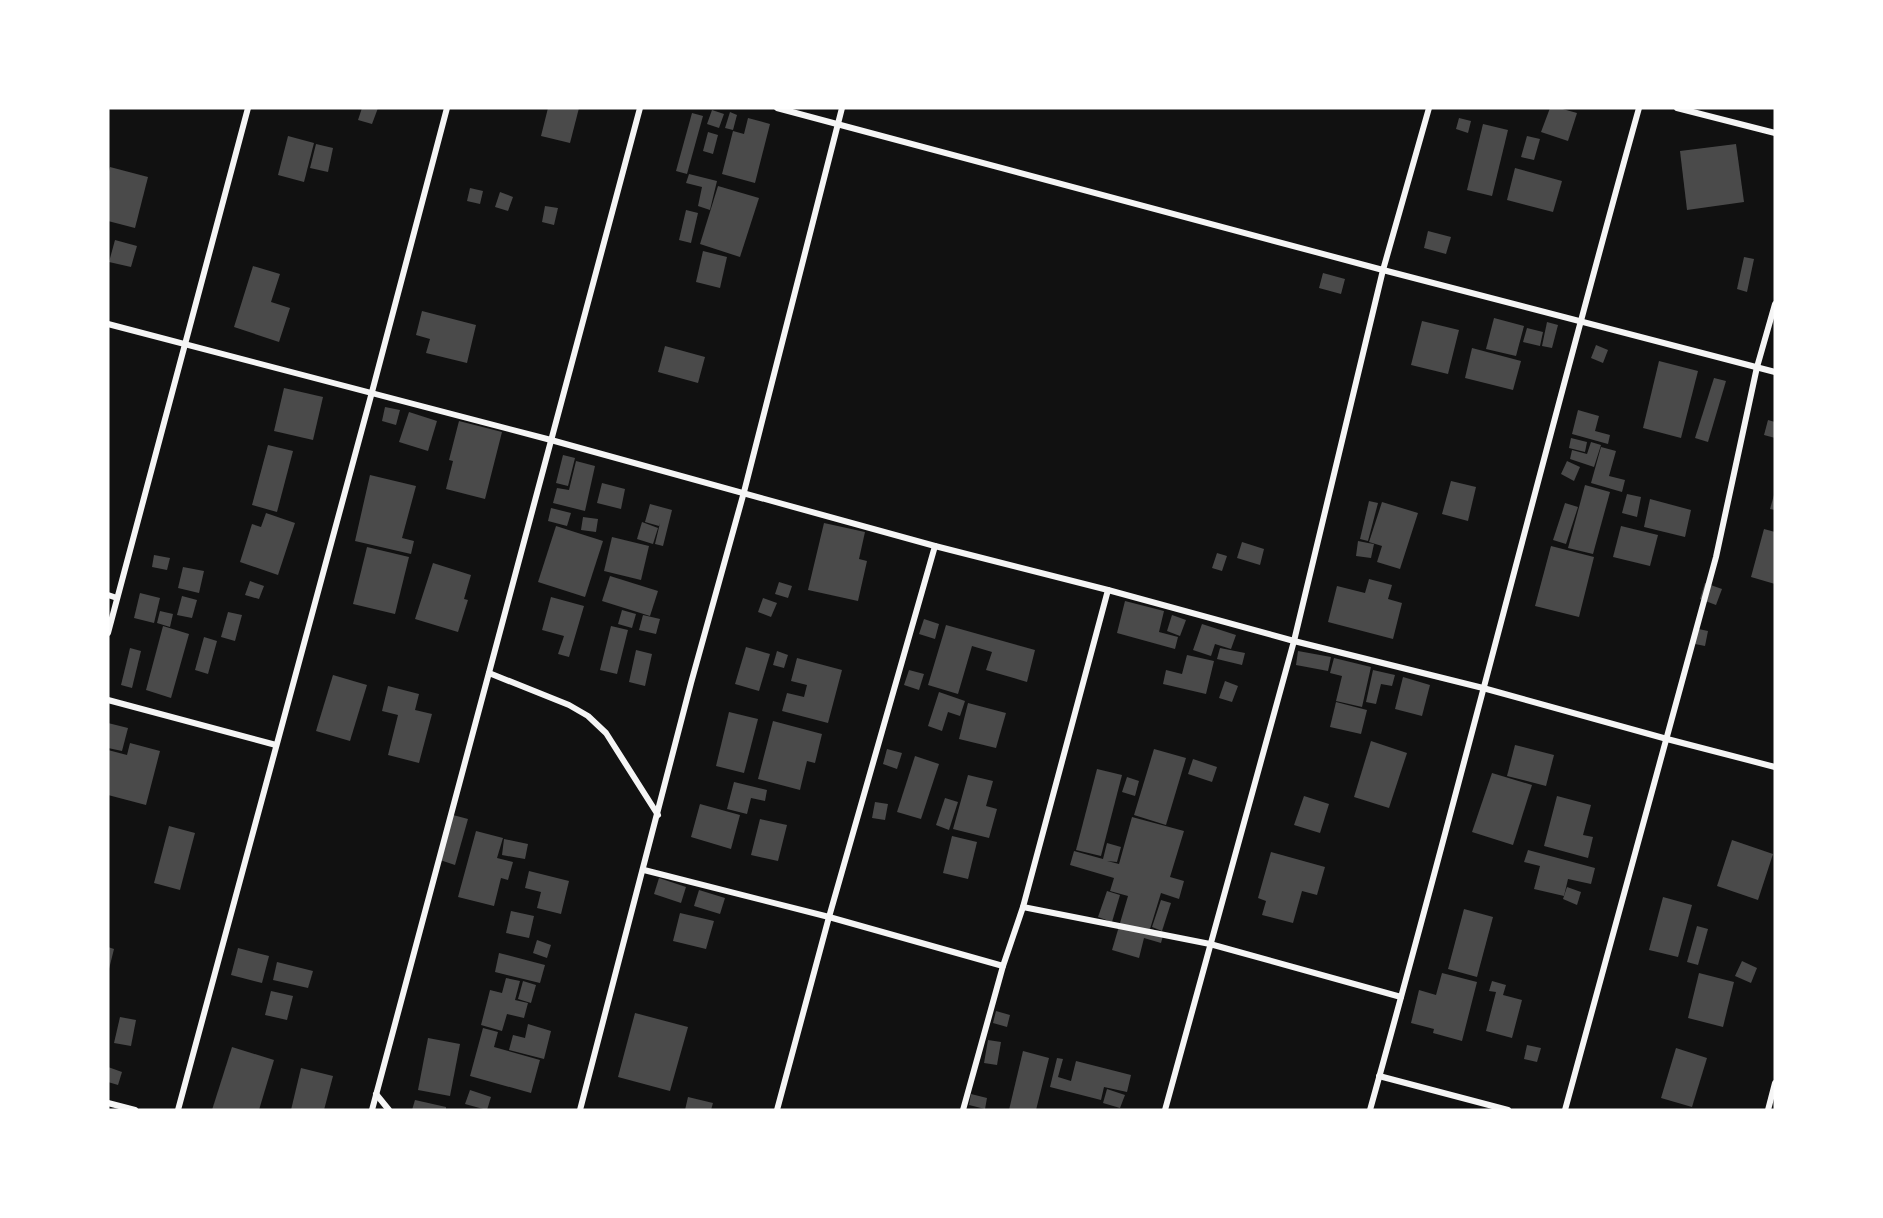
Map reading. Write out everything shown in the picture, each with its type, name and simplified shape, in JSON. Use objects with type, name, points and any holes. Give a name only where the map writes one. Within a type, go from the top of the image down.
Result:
[{"type":"street","points":[[108,633],[248,108]]},
{"type":"street","points":[[178,1110],[447,108]]},
{"type":"street","points":[[372,1110],[639,108]]},
{"type":"street","points":[[777,108],[1775,372]]},
{"type":"street","points":[[580,1110],[691,683],[744,492],[842,108]]},
{"type":"street","points":[[1165,1110],[1293,641],[1383,270],[1429,108]]},
{"type":"street","points":[[1370,1110],[1639,108]]},
{"type":"street","points":[[1677,108],[1775,133]]},
{"type":"street","points":[[1565,1110],[1716,557],[1757,367],[1775,304]]},
{"type":"street","points":[[108,324],[551,440],[935,546],[1108,590],[1293,641],[1483,688],[1667,740],[1775,767]]},
{"type":"street","points":[[777,1110],[829,917],[935,546]]},
{"type":"street","points":[[963,1110],[1003,966],[1023,907],[1108,590]]},
{"type":"street","points":[[108,595],[117,598]]},
{"type":"street","points":[[489,673],[569,705],[588,716],[606,733],[658,815]]},
{"type":"street","points":[[108,700],[276,745]]},
{"type":"street","points":[[644,870],[829,917],[1003,966]]},
{"type":"street","points":[[1023,907],[1210,944],[1401,997]]},
{"type":"street","points":[[1379,1076],[1508,1110]]},
{"type":"street","points":[[1768,1110],[1775,1083]]},
{"type":"street","points":[[376,1094],[389,1110]]},
{"type":"street","points":[[108,1103],[135,1110]]},
{"type":"building","points":[[362,108],[378,108],[372,124],[358,120]]},
{"type":"building","points":[[548,108],[579,108],[570,143],[541,136]]},
{"type":"building","points":[[1550,108],[1577,113],[1568,141],[1541,132]]},
{"type":"building","points":[[712,110],[724,114],[719,128],[707,124]]},
{"type":"building","points":[[730,112],[737,115],[733,130],[725,128]]},
{"type":"building","points":[[692,113],[703,116],[687,174],[676,171]]},
{"type":"building","points":[[748,118],[770,124],[755,183],[722,174],[733,131],[744,134]]},
{"type":"building","points":[[1459,118],[1471,121],[1468,133],[1456,129]]},
{"type":"building","points":[[1483,124],[1508,130],[1492,196],[1467,190]]},
{"type":"building","points":[[708,132],[718,135],[713,154],[703,151]]},
{"type":"building","points":[[288,136],[314,143],[304,182],[278,175]]},
{"type":"building","points":[[1527,136],[1540,139],[1534,160],[1521,157]]},
{"type":"building","points":[[316,144],[333,148],[328,172],[310,168]]},
{"type":"building","points":[[1736,144],[1744,202],[1687,210],[1680,151]]},
{"type":"building","points":[[110,167],[148,177],[135,228],[108,221]]},
{"type":"building","points":[[1515,168],[1562,181],[1553,212],[1507,200]]},
{"type":"building","points":[[689,174],[717,181],[710,210],[698,206],[702,187],[686,183]]},
{"type":"building","points":[[718,186],[759,198],[740,257],[700,244]]},
{"type":"building","points":[[470,188],[483,191],[480,204],[467,201]]},
{"type":"building","points":[[500,192],[513,197],[508,211],[495,207]]},
{"type":"building","points":[[545,206],[558,208],[554,225],[542,222]]},
{"type":"building","points":[[686,210],[698,213],[691,243],[679,240]]},
{"type":"building","points":[[1428,231],[1451,237],[1446,254],[1424,248]]},
{"type":"building","points":[[115,240],[137,246],[131,267],[109,262]]},
{"type":"building","points":[[703,251],[727,257],[720,288],[696,282]]},
{"type":"building","points":[[1744,257],[1754,259],[1747,292],[1737,289]]},
{"type":"building","points":[[253,266],[280,274],[271,302],[290,308],[279,342],[234,327]]},
{"type":"building","points":[[1323,273],[1345,279],[1341,294],[1319,288]]},
{"type":"building","points":[[422,311],[476,325],[467,363],[426,353],[430,339],[416,335]]},
{"type":"building","points":[[1494,318],[1524,326],[1516,356],[1486,349]]},
{"type":"building","points":[[1422,321],[1459,330],[1448,374],[1411,365]]},
{"type":"building","points":[[1547,322],[1558,325],[1552,348],[1542,346]]},
{"type":"building","points":[[1527,328],[1543,332],[1540,346],[1523,342]]},
{"type":"building","points":[[1596,345],[1608,350],[1603,363],[1591,358]]},
{"type":"building","points":[[665,346],[705,357],[698,383],[658,372]]},
{"type":"building","points":[[1472,348],[1521,361],[1513,390],[1465,378]]},
{"type":"building","points":[[1659,361],[1698,371],[1681,438],[1643,428]]},
{"type":"building","points":[[1714,378],[1726,381],[1708,442],[1695,438]]},
{"type":"building","points":[[284,388],[323,397],[313,440],[274,431]]},
{"type":"building","points":[[385,407],[400,410],[396,425],[382,421]]},
{"type":"building","points":[[1578,410],[1599,416],[1595,431],[1610,435],[1608,444],[1572,434]]},
{"type":"building","points":[[409,412],[437,421],[428,451],[399,442]]},
{"type":"building","points":[[1768,420],[1775,422],[1775,438],[1764,435]]},
{"type":"building","points":[[459,421],[502,432],[485,499],[446,489],[453,461],[449,460]]},
{"type":"building","points":[[1571,438],[1587,442],[1585,452],[1569,448]]},
{"type":"building","points":[[1591,442],[1601,445],[1594,467],[1570,459],[1572,450],[1587,454]]},
{"type":"building","points":[[268,445],[293,451],[277,512],[252,505]]},
{"type":"building","points":[[1601,447],[1616,451],[1609,476],[1625,480],[1622,492],[1591,483]]},
{"type":"building","points":[[563,455],[575,458],[568,486],[556,483]]},
{"type":"building","points":[[576,461],[595,466],[585,511],[553,503],[557,488],[569,490]]},
{"type":"building","points":[[1567,461],[1580,467],[1574,481],[1561,474]]},
{"type":"building","points":[[370,475],[416,486],[402,538],[414,541],[411,554],[355,541]]},
{"type":"building","points":[[1451,481],[1476,487],[1468,521],[1442,514]]},
{"type":"building","points":[[602,483],[625,489],[621,509],[597,503]]},
{"type":"building","points":[[1585,485],[1610,492],[1593,554],[1568,548]]},
{"type":"building","points":[[1627,494],[1641,497],[1637,517],[1622,513]]},
{"type":"building","points":[[1775,495],[1775,510],[1770,509]]},
{"type":"building","points":[[1650,499],[1691,510],[1685,537],[1644,527]]},
{"type":"building","points":[[1369,501],[1378,503],[1368,541],[1360,539]]},
{"type":"building","points":[[1382,502],[1418,513],[1400,569],[1377,562],[1382,546],[1369,542]]},
{"type":"building","points":[[1565,503],[1578,507],[1566,544],[1553,540]]},
{"type":"building","points":[[650,504],[672,510],[663,546],[655,544],[660,523],[659,526],[645,522]]},
{"type":"building","points":[[551,508],[571,513],[567,526],[548,521]]},
{"type":"building","points":[[266,513],[295,523],[278,575],[240,562],[252,524],[261,527]]},
{"type":"building","points":[[583,517],[598,519],[596,532],[581,530]]},
{"type":"building","points":[[642,522],[658,528],[653,544],[637,539]]},
{"type":"building","points":[[824,523],[865,532],[859,559],[867,561],[858,601],[808,590]]},
{"type":"building","points":[[556,526],[603,541],[585,597],[538,582]]},
{"type":"building","points":[[1621,526],[1658,535],[1650,566],[1613,557]]},
{"type":"building","points":[[1764,529],[1775,532],[1775,584],[1751,577]]},
{"type":"building","points":[[612,537],[649,546],[641,580],[604,571]]},
{"type":"building","points":[[1358,541],[1374,544],[1371,558],[1356,556]]},
{"type":"building","points":[[1242,542],[1264,549],[1260,565],[1237,558]]},
{"type":"building","points":[[1551,546],[1594,557],[1579,617],[1535,606]]},
{"type":"building","points":[[367,547],[409,557],[395,614],[353,604]]},
{"type":"building","points":[[1217,553],[1227,556],[1222,571],[1212,568]]},
{"type":"building","points":[[154,555],[170,558],[167,570],[152,567]]},
{"type":"building","points":[[433,563],[471,575],[464,599],[468,600],[458,632],[415,619]]},
{"type":"building","points":[[183,567],[204,571],[199,593],[178,588]]},
{"type":"building","points":[[610,576],[658,591],[650,616],[602,601]]},
{"type":"building","points":[[1369,579],[1392,585],[1388,599],[1402,603],[1393,639],[1328,622],[1337,586],[1365,593]]},
{"type":"building","points":[[250,581],[264,586],[259,599],[245,595]]},
{"type":"building","points":[[779,582],[792,586],[788,598],[775,594]]},
{"type":"building","points":[[1705,583],[1722,589],[1716,605],[1700,599]]},
{"type":"building","points":[[140,593],[160,598],[154,623],[134,618]]},
{"type":"building","points":[[182,596],[197,600],[192,618],[177,615]]},
{"type":"building","points":[[551,597],[584,606],[569,657],[558,654],[564,636],[542,630]]},
{"type":"building","points":[[763,598],[777,603],[771,617],[758,612]]},
{"type":"building","points":[[1125,601],[1164,611],[1159,632],[1178,637],[1175,649],[1117,633]]},
{"type":"building","points":[[622,610],[636,614],[632,628],[618,624]]},
{"type":"building","points":[[160,611],[173,614],[170,627],[157,623]]},
{"type":"building","points":[[228,612],[242,615],[235,641],[221,637]]},
{"type":"building","points":[[643,615],[660,619],[656,634],[639,630]]},
{"type":"building","points":[[1172,615],[1186,620],[1180,636],[1167,631]]},
{"type":"building","points":[[924,619],[939,624],[935,639],[919,634]]},
{"type":"building","points":[[1202,624],[1236,635],[1231,649],[1215,644],[1211,656],[1193,650]]},
{"type":"building","points":[[946,625],[1035,650],[1027,682],[986,670],[992,652],[972,646],[958,694],[928,685]]},
{"type":"building","points":[[163,626],[189,634],[171,698],[146,690]]},
{"type":"building","points":[[611,626],[628,630],[617,674],[600,670]]},
{"type":"building","points":[[1694,628],[1708,631],[1705,646],[1690,643]]},
{"type":"building","points":[[204,637],[217,641],[208,674],[195,670]]},
{"type":"building","points":[[746,647],[770,654],[759,691],[735,684]]},
{"type":"building","points":[[130,648],[141,651],[132,688],[121,685]]},
{"type":"building","points":[[1220,648],[1245,653],[1242,665],[1217,659]]},
{"type":"building","points":[[636,650],[652,654],[645,686],[629,682]]},
{"type":"building","points":[[777,651],[788,655],[784,668],[773,665]]},
{"type":"building","points":[[1298,651],[1331,657],[1328,671],[1296,665]]},
{"type":"building","points":[[1187,655],[1214,661],[1206,694],[1163,684],[1166,670],[1182,674]]},
{"type":"building","points":[[797,658],[842,670],[828,723],[782,711],[787,693],[804,697],[807,685],[791,681]]},
{"type":"building","points":[[1334,658],[1371,667],[1362,707],[1336,701],[1342,676],[1330,673]]},
{"type":"building","points":[[909,670],[924,674],[919,690],[904,685]]},
{"type":"building","points":[[1373,670],[1395,675],[1392,686],[1381,684],[1376,704],[1366,702]]},
{"type":"building","points":[[333,675],[367,685],[350,741],[316,731]]},
{"type":"building","points":[[1403,677],[1430,685],[1422,716],[1395,709]]},
{"type":"building","points":[[1225,681],[1238,686],[1232,702],[1219,698]]},
{"type":"building","points":[[388,686],[419,694],[415,710],[432,714],[419,763],[388,755],[398,715],[382,711]]},
{"type":"building","points":[[939,692],[965,701],[960,716],[948,712],[942,731],[928,726]]},
{"type":"building","points":[[1336,702],[1367,710],[1361,734],[1330,727]]},
{"type":"building","points":[[968,703],[1006,713],[996,748],[959,739]]},
{"type":"building","points":[[729,712],[758,719],[744,773],[716,766]]},
{"type":"building","points":[[773,721],[822,734],[815,763],[807,761],[800,790],[758,779]]},
{"type":"building","points":[[108,723],[128,728],[122,751],[108,748]]},
{"type":"building","points":[[1371,741],[1407,753],[1389,808],[1354,797]]},
{"type":"building","points":[[130,743],[160,751],[146,805],[108,795],[108,750],[127,755]]},
{"type":"building","points":[[1515,745],[1554,755],[1546,786],[1507,776]]},
{"type":"building","points":[[887,749],[902,753],[897,769],[883,764]]},
{"type":"building","points":[[1154,749],[1186,758],[1166,825],[1134,815]]},
{"type":"building","points":[[915,756],[939,764],[921,819],[897,812]]},
{"type":"building","points":[[1193,759],[1217,767],[1212,782],[1188,774]]},
{"type":"building","points":[[1097,769],[1122,775],[1101,856],[1076,850]]},
{"type":"building","points":[[1492,773],[1532,785],[1513,845],[1472,832]]},
{"type":"building","points":[[968,775],[993,781],[986,806],[997,809],[989,838],[953,829]]},
{"type":"building","points":[[1127,777],[1139,781],[1135,796],[1122,792]]},
{"type":"building","points":[[734,782],[767,790],[765,801],[751,798],[747,814],[727,809]]},
{"type":"building","points":[[1304,796],[1329,804],[1320,833],[1294,825]]},
{"type":"building","points":[[1557,796],[1591,805],[1583,835],[1593,837],[1588,858],[1544,846]]},
{"type":"building","points":[[945,798],[958,802],[949,830],[936,825]]},
{"type":"building","points":[[875,802],[888,804],[885,820],[872,818]]},
{"type":"building","points":[[700,804],[740,815],[731,849],[691,837]]},
{"type":"building","points":[[453,815],[468,819],[455,865],[440,860]]},
{"type":"building","points":[[1132,817],[1184,831],[1170,877],[1184,881],[1179,899],[1161,893],[1150,929],[1164,932],[1161,943],[1144,938],[1139,958],[1112,950],[1128,896],[1110,891],[1114,878],[1070,865],[1074,851],[1103,859],[1107,843],[1121,847],[1117,862],[1107,861],[1119,864]]},
{"type":"building","points":[[760,819],[787,825],[778,861],[751,855]]},
{"type":"building","points":[[169,826],[195,833],[180,890],[154,883]]},
{"type":"building","points":[[476,831],[503,838],[497,858],[513,862],[508,880],[501,878],[494,906],[458,897]]},
{"type":"building","points":[[952,836],[977,842],[968,879],[943,873]]},
{"type":"building","points":[[504,839],[528,844],[525,859],[502,855]]},
{"type":"building","points":[[1732,840],[1773,854],[1758,900],[1717,886]]},
{"type":"building","points":[[1528,850],[1595,868],[1591,884],[1568,879],[1564,896],[1534,889],[1540,866],[1524,862]]},
{"type":"building","points":[[1271,852],[1325,867],[1317,895],[1302,891],[1293,923],[1262,915],[1266,901],[1258,898]]},
{"type":"building","points":[[529,871],[569,881],[561,914],[537,908],[541,892],[525,888]]},
{"type":"building","points":[[659,878],[686,887],[681,903],[654,894]]},
{"type":"building","points":[[1567,887],[1581,892],[1577,905],[1563,899]]},
{"type":"building","points":[[699,890],[725,898],[720,914],[694,906]]},
{"type":"building","points":[[1107,891],[1120,895],[1112,922],[1098,917]]},
{"type":"building","points":[[1663,897],[1692,905],[1678,957],[1649,950]]},
{"type":"building","points":[[1161,900],[1171,903],[1162,931],[1152,927]]},
{"type":"building","points":[[1464,909],[1493,917],[1477,977],[1448,969]]},
{"type":"building","points":[[511,911],[534,916],[529,938],[506,933]]},
{"type":"building","points":[[680,913],[714,921],[706,949],[673,941]]},
{"type":"building","points":[[1697,926],[1708,929],[1698,965],[1687,962]]},
{"type":"building","points":[[537,940],[551,945],[547,958],[533,953]]},
{"type":"building","points":[[108,947],[114,949],[109,969],[108,969]]},
{"type":"building","points":[[238,948],[269,956],[262,983],[231,975]]},
{"type":"building","points":[[499,953],[545,965],[540,983],[495,972]]},
{"type":"building","points":[[1742,961],[1757,968],[1751,983],[1735,976]]},
{"type":"building","points":[[277,962],[313,971],[308,988],[273,980]]},
{"type":"building","points":[[1442,973],[1477,982],[1462,1041],[1433,1033],[1434,1029],[1411,1023],[1419,990],[1436,995]]},
{"type":"building","points":[[1699,973],[1734,982],[1723,1027],[1688,1018]]},
{"type":"building","points":[[506,978],[520,981],[515,1000],[528,1003],[524,1018],[507,1014],[502,1031],[481,1025],[490,990],[502,993]]},
{"type":"building","points":[[523,981],[536,985],[531,1003],[518,999]]},
{"type":"building","points":[[1492,981],[1506,985],[1503,995],[1522,1000],[1512,1038],[1486,1031],[1496,992],[1489,991]]},
{"type":"building","points":[[271,991],[293,996],[287,1020],[265,1015]]},
{"type":"building","points":[[996,1011],[1010,1015],[1007,1027],[993,1023]]},
{"type":"building","points":[[635,1013],[688,1027],[670,1091],[618,1077]]},
{"type":"building","points":[[120,1017],[136,1020],[131,1046],[114,1043]]},
{"type":"building","points":[[528,1024],[551,1031],[544,1059],[509,1050],[513,1035],[525,1038]]},
{"type":"building","points":[[483,1028],[498,1032],[494,1047],[540,1060],[531,1093],[470,1076]]},
{"type":"building","points":[[428,1038],[460,1044],[450,1096],[418,1090]]},
{"type":"building","points":[[988,1040],[1001,1042],[997,1065],[984,1063]]},
{"type":"building","points":[[1527,1045],[1541,1048],[1537,1062],[1524,1059]]},
{"type":"building","points":[[232,1047],[274,1060],[259,1110],[212,1110]]},
{"type":"building","points":[[1676,1048],[1707,1058],[1692,1107],[1661,1098]]},
{"type":"building","points":[[1023,1051],[1049,1058],[1036,1110],[1009,1110]]},
{"type":"building","points":[[1057,1058],[1063,1059],[1058,1077],[1071,1081],[1076,1061],[1131,1075],[1127,1092],[1104,1087],[1101,1100],[1050,1087]]},
{"type":"building","points":[[108,1067],[122,1072],[118,1085],[108,1082]]},
{"type":"building","points":[[301,1068],[333,1076],[324,1110],[291,1110]]},
{"type":"building","points":[[1107,1089],[1125,1095],[1120,1108],[1103,1103]]},
{"type":"building","points":[[470,1090],[491,1097],[487,1110],[465,1104]]},
{"type":"building","points":[[971,1094],[987,1098],[985,1109],[969,1105]]},
{"type":"building","points":[[688,1097],[713,1103],[711,1110],[685,1110]]},
{"type":"building","points":[[415,1100],[446,1107],[446,1110],[412,1110]]}]
